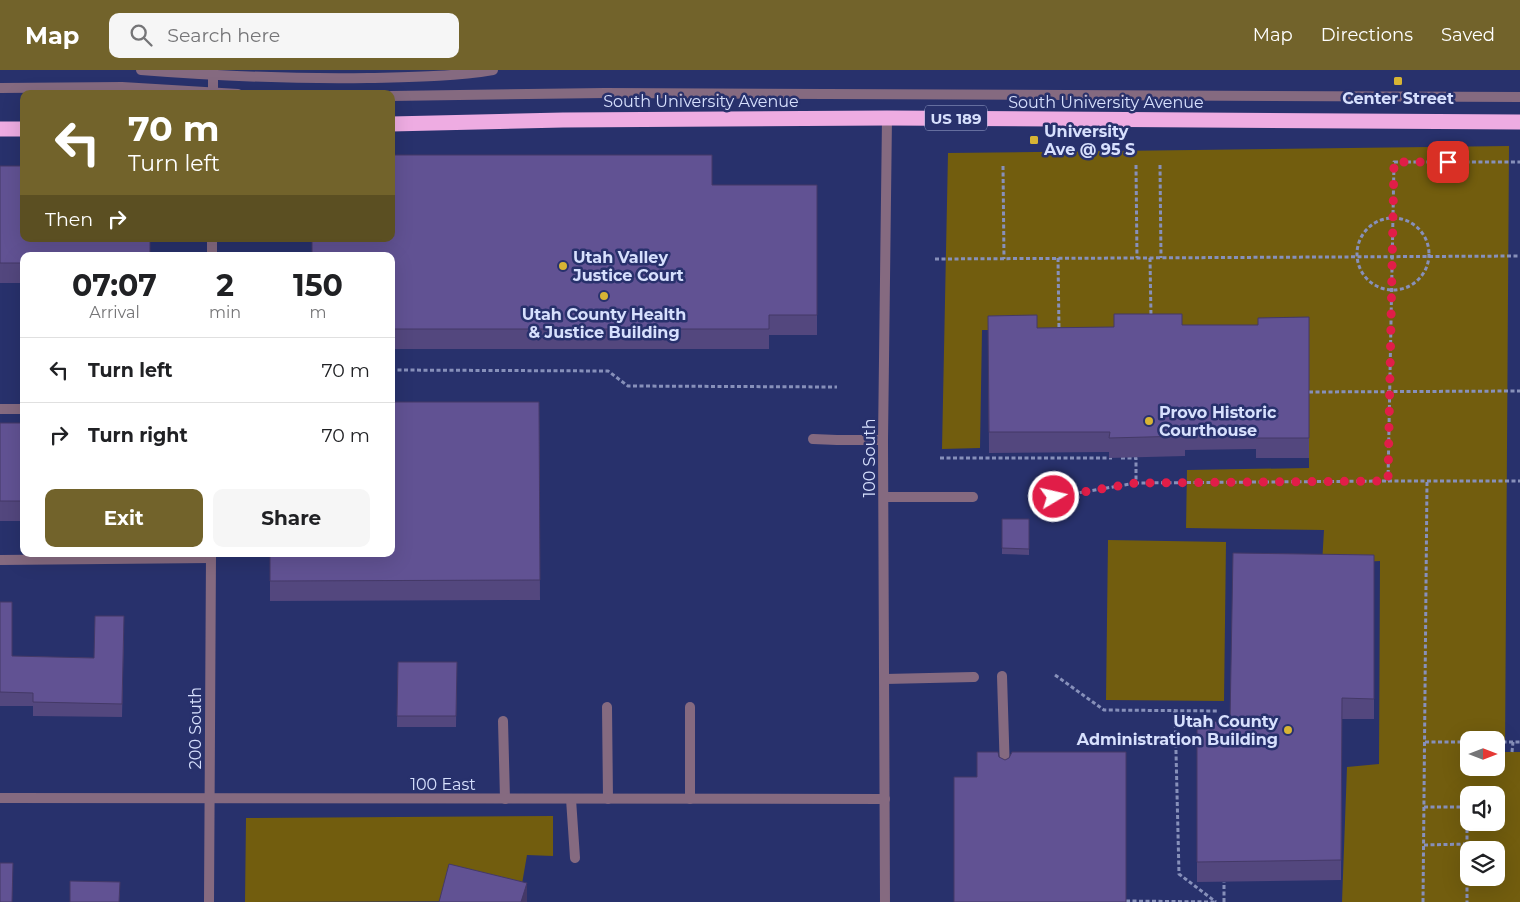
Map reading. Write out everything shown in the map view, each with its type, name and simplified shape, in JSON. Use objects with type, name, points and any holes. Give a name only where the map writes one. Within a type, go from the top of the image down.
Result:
[{"type":"highway","name":"South University Avenue","points":[[395,124],[563,120],[887,118],[1520,122]]},
{"type":"highway","points":[[0,129],[20,129]]},
{"type":"street","points":[[141,70],[314,79],[446,76],[493,70]]},
{"type":"street","points":[[213,73],[213,90]]},
{"type":"street","points":[[0,88],[122,87],[168,90]]},
{"type":"street","points":[[395,96],[614,93],[1520,97]]},
{"type":"street","name":"100 South","points":[[885,902],[883,440],[887,118]]},
{"type":"street","points":[[0,409],[20,409]]},
{"type":"street","points":[[812,438],[883,440]]},
{"type":"street","points":[[884,497],[973,497]]},
{"type":"street","points":[[0,560],[158,557]]},
{"type":"street","name":"200 South","points":[[209,902],[211,557]]},
{"type":"street","points":[[1002,676],[1005,772]]},
{"type":"street","points":[[885,679],[974,677]]},
{"type":"street","points":[[607,707],[608,799]]},
{"type":"street","points":[[690,707],[690,799]]},
{"type":"street","points":[[503,721],[505,799]]},
{"type":"street","name":"100 East","points":[[0,798],[886,799]]},
{"type":"street","points":[[572,799],[575,858]]},
{"type":"path","points":[[1388,481],[1394,162],[1520,162]]},
{"type":"path","points":[[1136,165],[1137,258]]},
{"type":"path","points":[[1160,165],[1161,258]]},
{"type":"path","points":[[1003,166],[1004,259]]},
{"type":"path","points":[[1392,218],[1406,220],[1419,230],[1428,246],[1430,256],[1427,270],[1416,283],[1397,290],[1384,290],[1367,278],[1361,271],[1356,257],[1358,241],[1366,230],[1377,221],[1392,218]]},
{"type":"path","points":[[935,259],[1520,256]]},
{"type":"path","points":[[1058,258],[1060,338]]},
{"type":"path","points":[[1150,258],[1151,319]]},
{"type":"path","points":[[395,370],[608,371],[628,386],[837,387]]},
{"type":"path","points":[[1308,392],[1520,391]]},
{"type":"path","points":[[940,458],[1136,458],[1136,483]]},
{"type":"path","points":[[1423,902],[1427,481]]},
{"type":"path","points":[[1054,497],[1136,483],[1520,481]]},
{"type":"path","points":[[1055,675],[1104,710],[1219,711]]},
{"type":"path","points":[[1175,711],[1178,874],[1216,902]]},
{"type":"path","points":[[1425,742],[1460,742]]},
{"type":"path","points":[[1505,742],[1520,742]]},
{"type":"path","points":[[1512,752],[1513,742]]},
{"type":"path","points":[[1424,807],[1467,807],[1467,841]]},
{"type":"path","points":[[1424,845],[1460,844]]},
{"type":"path","points":[[1224,882],[1224,902]]},
{"type":"path","points":[[1467,886],[1467,902]]},
{"type":"path","points":[[1126,902],[1216,902]]},
{"type":"shaded area","points":[[1509,146],[1505,752],[1520,752],[1520,902],[1342,902],[1347,767],[1379,764],[1380,561],[1322,564],[1324,530],[1186,528],[1187,470],[1309,468],[1309,333],[982,330],[980,448],[942,449],[948,153]]},
{"type":"shaded area","points":[[1108,540],[1226,542],[1224,701],[1106,700]]},
{"type":"shaded area","points":[[553,816],[553,856],[527,855],[519,901],[245,902],[246,818]]},
{"type":"building","name":"Utah County Health & Justice Building","points":[[395,155],[712,155],[712,185],[817,185],[817,315],[769,315],[769,329],[395,329],[395,252],[312,252],[312,242],[395,242]]},
{"type":"building","points":[[0,166],[20,166],[20,242],[150,242],[150,252],[20,252],[20,263],[0,263]]},
{"type":"building","name":"Provo Historic Courthouse","points":[[1114,314],[1182,314],[1182,325],[1258,325],[1258,318],[1309,317],[1309,438],[1256,438],[1256,429],[1185,430],[1185,436],[1109,438],[1110,432],[989,432],[988,316],[1037,315],[1037,328],[1114,327]]},
{"type":"building","points":[[395,402],[539,402],[540,580],[270,581],[270,557],[395,557]]},
{"type":"building","points":[[0,423],[20,423],[20,501],[0,501]]},
{"type":"building","points":[[1002,519],[1029,519],[1029,549],[1002,548]]},
{"type":"building","name":"Utah County Administration Building","points":[[1233,553],[1374,555],[1374,699],[1342,698],[1341,860],[1197,862],[1197,722],[1230,721]]},
{"type":"building","points":[[0,602],[12,602],[12,656],[94,658],[95,616],[124,616],[122,704],[33,702],[33,693],[0,692]]},
{"type":"building","points":[[398,662],[457,662],[456,716],[397,716]]},
{"type":"building","points":[[977,752],[998,752],[999,757],[1005,760],[1009,758],[1012,752],[1126,752],[1126,902],[954,902],[954,777],[977,777]]},
{"type":"building","points":[[0,863],[13,863],[12,902],[0,902]]},
{"type":"building","points":[[449,864],[527,883],[521,902],[439,902]]},
{"type":"building","points":[[70,881],[120,882],[119,902],[70,902]]},
{"type":"place","name":"Center Street","points":[[1398,81]]},
{"type":"place","name":"University Ave @ 95 S","points":[[1034,140]]},
{"type":"place","name":"Utah Valley Justice Court","points":[[563,266]]},
{"type":"place","name":"Utah County Health & Justice Building","points":[[604,296]]},
{"type":"place","name":"Provo Historic Courthouse","points":[[1149,421]]},
{"type":"place","name":"Utah County Administration Building","points":[[1288,730]]},
{"type":"route","points":[[1054,497],[1136,483],[1388,481],[1394,162],[1448,162]]}]
